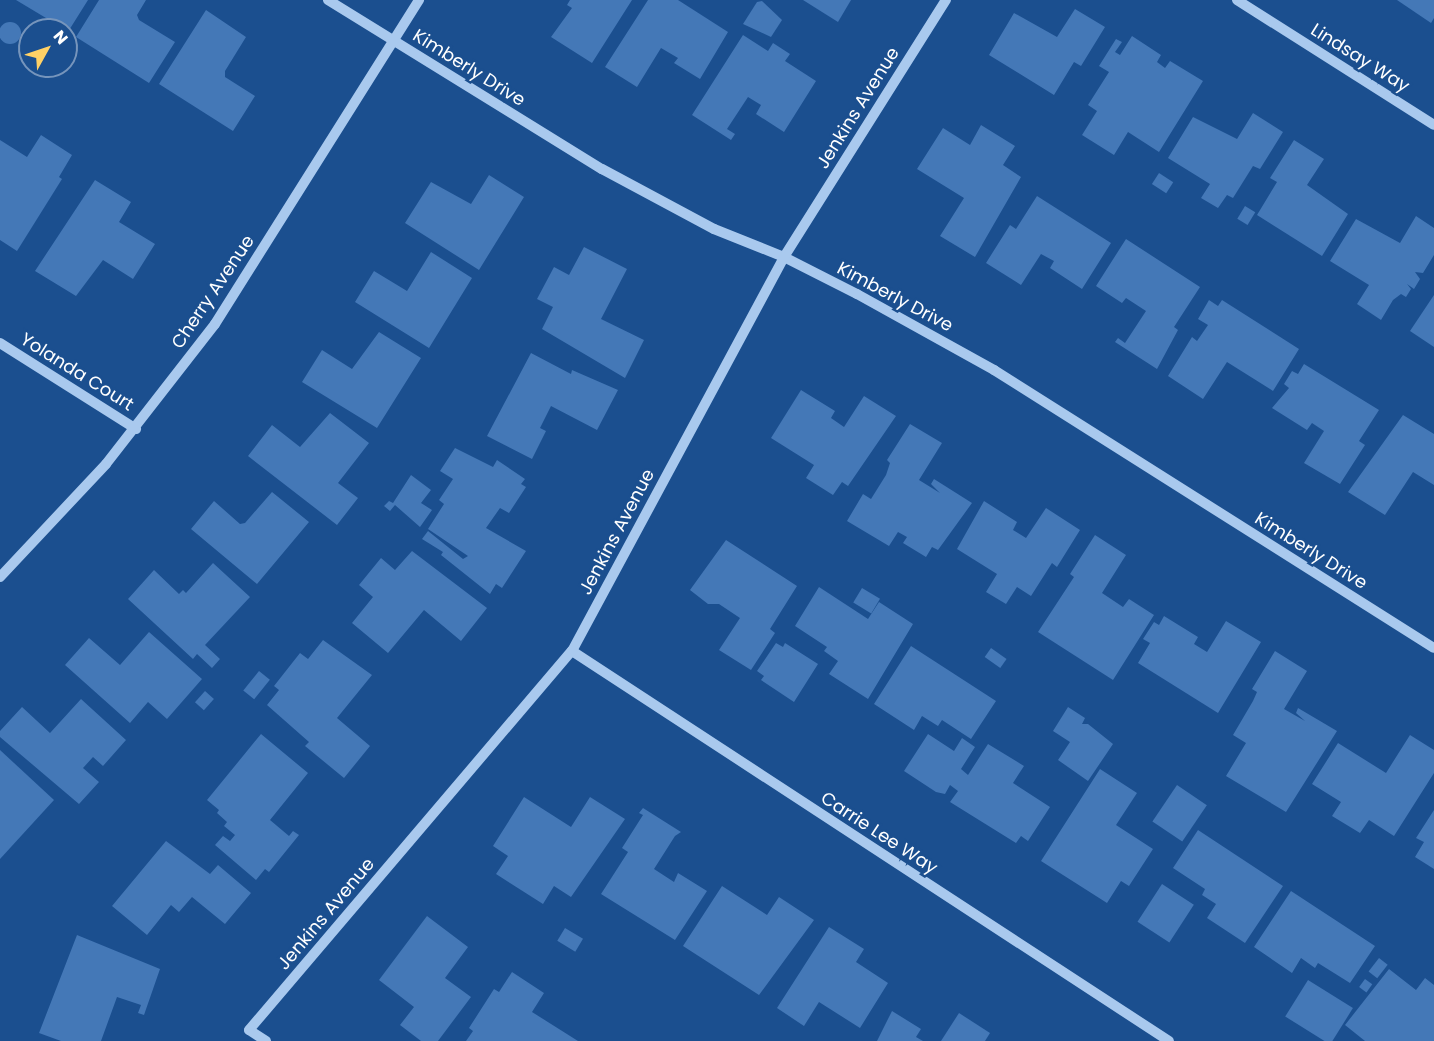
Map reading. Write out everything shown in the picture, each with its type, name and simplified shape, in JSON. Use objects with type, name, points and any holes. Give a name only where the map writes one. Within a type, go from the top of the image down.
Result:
[{"type":"street","name":"Kimberly Drive","points":[[328,0],[602,169],[714,229],[784,257],[994,370],[1434,648]]},
{"type":"street","name":"Cherry Avenue","points":[[0,578],[136,429],[215,324],[419,0]]},
{"type":"street","name":"Jenkins Avenue","points":[[266,1041],[249,1030],[572,651],[784,257],[946,0]]},
{"type":"street","name":"Lindsay Way","points":[[1237,0],[1434,124]]},
{"type":"street","name":"Yolanda Court","points":[[0,344],[136,429]]},
{"type":"street","name":"Carrie Lee Way","points":[[572,651],[1169,1041]]},
{"type":"building","points":[[16,0],[88,0],[77,18],[46,18]]},
{"type":"building","points":[[99,0],[146,0],[137,15],[139,20],[175,42],[149,83],[78,38],[78,34]]},
{"type":"building","points":[[570,0],[632,0],[592,63],[551,37],[572,8],[567,5]]},
{"type":"building","points":[[648,0],[678,0],[728,32],[700,79],[674,63],[678,58],[661,48],[637,87],[605,67]]},
{"type":"building","points":[[803,0],[851,0],[838,22]]},
{"type":"building","points":[[1397,0],[1434,0],[1434,18],[1431,23]]},
{"type":"building","points":[[762,1],[782,20],[771,37],[743,24],[757,2]]},
{"type":"building","points":[[1075,9],[1105,27],[1081,66],[1074,62],[1054,95],[989,55],[1014,13],[1057,37]]},
{"type":"building","points":[[206,10],[246,37],[225,71],[225,77],[255,96],[233,131],[159,84]]},
{"type":"building","points":[[14,23],[18,25],[18,41],[10,44],[2,41],[-1,33],[2,25]]},
{"type":"building","points":[[743,35],[768,51],[773,43],[790,54],[785,61],[816,81],[784,132],[756,114],[761,105],[748,97],[727,129],[735,134],[731,140],[692,115]]},
{"type":"building","points":[[1132,36],[1161,55],[1157,62],[1165,68],[1170,61],[1203,81],[1159,152],[1128,132],[1114,155],[1082,135],[1097,111],[1088,105],[1109,72],[1099,66],[1116,39],[1122,42],[1115,52],[1120,55]]},
{"type":"building","points":[[1253,113],[1283,132],[1260,169],[1253,166],[1233,198],[1227,195],[1218,208],[1201,198],[1210,184],[1168,158],[1193,117],[1237,139]]},
{"type":"building","points":[[981,125],[1015,146],[1003,165],[1021,177],[975,257],[940,236],[964,198],[917,169],[943,128],[970,145]]},
{"type":"building","points":[[41,135],[72,155],[59,177],[62,179],[17,251],[0,240],[0,140],[27,157]]},
{"type":"building","points":[[1294,140],[1324,159],[1307,185],[1348,214],[1322,256],[1257,215],[1277,182],[1270,178]]},
{"type":"building","points":[[1159,173],[1173,182],[1166,193],[1152,184]]},
{"type":"building","points":[[489,175],[524,197],[479,270],[405,223],[431,182],[471,204]]},
{"type":"building","points":[[95,180],[131,202],[119,222],[155,244],[133,279],[103,260],[76,296],[35,271]]},
{"type":"building","points":[[1037,196],[1111,243],[1082,289],[1050,268],[1054,261],[1041,254],[1021,285],[986,263],[1010,225],[1016,229]]},
{"type":"building","points":[[1245,206],[1255,212],[1248,225],[1237,219]]},
{"type":"building","points":[[1416,216],[1434,228],[1434,255],[1423,273],[1415,272],[1420,279],[1414,289],[1407,284],[1411,289],[1406,297],[1401,294],[1393,300],[1381,320],[1357,304],[1369,285],[1330,261],[1356,219],[1400,243]]},
{"type":"building","points":[[1126,239],[1200,287],[1174,327],[1178,330],[1157,369],[1115,342],[1118,338],[1125,343],[1146,311],[1126,298],[1122,303],[1096,286]]},
{"type":"building","points":[[584,247],[627,269],[601,319],[644,340],[625,378],[542,329],[553,307],[537,299],[554,267],[569,275]]},
{"type":"building","points":[[431,252],[472,278],[429,348],[355,302],[374,271],[407,291]]},
{"type":"building","points":[[1434,295],[1434,347],[1410,331]]},
{"type":"building","points":[[1209,300],[1218,306],[1222,300],[1299,349],[1273,391],[1227,362],[1203,399],[1168,376],[1192,337],[1197,341],[1208,325],[1198,319]]},
{"type":"building","points":[[379,332],[421,358],[377,428],[302,382],[322,350],[352,369]]},
{"type":"building","points":[[531,353],[571,374],[572,370],[618,390],[597,430],[551,406],[540,428],[546,431],[532,459],[487,436]]},
{"type":"building","points":[[1304,364],[1379,410],[1359,441],[1365,445],[1340,484],[1304,463],[1324,431],[1312,423],[1307,430],[1272,408],[1289,388],[1284,384],[1292,371],[1298,374]]},
{"type":"building","points":[[801,390],[835,411],[831,418],[844,427],[864,396],[896,416],[848,486],[842,482],[833,495],[806,478],[814,465],[771,438]]},
{"type":"building","points":[[330,413],[369,443],[338,483],[358,498],[337,525],[248,456],[272,425],[300,447]]},
{"type":"building","points":[[1403,415],[1434,434],[1434,485],[1413,472],[1385,515],[1348,492]]},
{"type":"building","points":[[910,424],[942,443],[919,480],[940,493],[931,484],[934,479],[972,503],[938,550],[932,547],[926,557],[903,543],[907,537],[898,532],[889,546],[847,521],[863,494],[871,499],[886,475],[890,463],[887,460]]},
{"type":"building","points":[[455,448],[493,467],[497,460],[525,479],[521,484],[526,487],[509,513],[500,508],[486,528],[526,551],[502,588],[496,584],[490,594],[441,555],[443,552],[422,539],[428,531],[463,559],[468,556],[428,529],[444,504],[439,500],[453,479],[440,471]]},
{"type":"building","points":[[411,475],[431,490],[421,503],[432,510],[420,527],[395,505],[390,511],[384,506],[389,501],[393,503]]},
{"type":"building","points":[[272,492],[309,522],[257,584],[191,529],[214,501],[240,524],[245,523]]},
{"type":"building","points":[[984,501],[1017,522],[1013,530],[1026,538],[1046,508],[1080,530],[1057,567],[1052,563],[1031,596],[1017,587],[1006,604],[986,592],[997,574],[957,549]]},
{"type":"building","points":[[1095,535],[1126,555],[1102,593],[1123,607],[1129,599],[1154,615],[1113,680],[1038,632],[1074,577],[1070,574]]},
{"type":"building","points":[[726,540],[797,586],[770,629],[775,633],[751,670],[719,650],[740,618],[719,604],[708,604],[690,590]]},
{"type":"building","points":[[412,551],[487,608],[461,641],[424,610],[388,653],[352,623],[373,597],[359,585],[381,558],[395,570]]},
{"type":"building","points":[[213,563],[250,597],[205,645],[220,659],[212,668],[197,654],[193,659],[128,599],[154,570],[179,594],[183,590],[186,593]]},
{"type":"building","points":[[819,587],[868,619],[879,602],[913,624],[868,699],[829,674],[838,661],[824,651],[827,647],[795,626]]},
{"type":"building","points":[[862,588],[880,599],[871,613],[853,603]]},
{"type":"building","points":[[1164,616],[1198,637],[1194,644],[1207,652],[1226,621],[1261,642],[1218,713],[1138,663],[1150,643],[1143,639],[1154,622],[1159,625]]},
{"type":"building","points":[[149,632],[202,679],[167,719],[148,702],[130,723],[65,665],[89,638],[120,665]]},
{"type":"building","points":[[323,640],[372,675],[337,718],[370,746],[344,778],[305,746],[309,742],[267,705],[279,690],[274,686],[300,653],[308,659]]},
{"type":"building","points":[[776,643],[783,647],[785,643],[818,664],[794,702],[761,680],[764,676],[757,671]]},
{"type":"building","points":[[911,646],[996,701],[971,739],[942,720],[938,726],[922,716],[914,730],[874,704]]},
{"type":"building","points":[[991,648],[1007,659],[1000,668],[985,657]]},
{"type":"building","points":[[1275,651],[1307,671],[1284,709],[1305,721],[1296,713],[1298,708],[1337,731],[1286,812],[1226,776],[1246,743],[1233,735],[1257,692],[1252,689]]},
{"type":"building","points":[[259,671],[270,680],[254,699],[243,690]]},
{"type":"building","points":[[205,691],[214,699],[204,710],[195,702]]},
{"type":"building","points":[[81,699],[126,740],[103,766],[93,757],[83,768],[99,782],[79,804],[0,737],[0,731],[22,707],[50,733]]},
{"type":"building","points":[[1068,707],[1085,718],[1082,724],[1088,724],[1113,744],[1088,781],[1058,760],[1070,742],[1053,731]]},
{"type":"building","points":[[261,734],[308,773],[270,820],[289,836],[293,831],[299,835],[269,872],[265,869],[256,880],[215,845],[223,836],[230,841],[235,835],[224,826],[227,822],[217,813],[219,810],[207,800]]},
{"type":"building","points":[[928,734],[954,751],[962,738],[975,747],[961,769],[968,775],[988,744],[1024,766],[1013,783],[1050,807],[1028,841],[1021,836],[1016,843],[950,802],[958,791],[950,785],[945,794],[936,792],[904,771]]},
{"type":"building","points":[[1410,735],[1434,750],[1434,773],[1394,836],[1369,820],[1360,833],[1332,816],[1341,802],[1312,784],[1338,743],[1386,773]]},
{"type":"building","points":[[0,750],[54,800],[0,859]]},
{"type":"building","points":[[1100,769],[1137,793],[1116,825],[1153,849],[1129,886],[1121,881],[1107,903],[1041,861]]},
{"type":"building","points":[[1177,785],[1207,805],[1182,842],[1152,821]]},
{"type":"building","points":[[524,797],[571,827],[590,797],[625,819],[571,897],[554,886],[543,904],[496,874],[508,856],[493,846]]},
{"type":"building","points":[[643,808],[681,832],[675,836],[654,869],[674,882],[678,873],[707,891],[675,940],[601,894],[628,852],[622,848],[643,815],[639,813]]},
{"type":"building","points":[[1434,810],[1434,869],[1415,857],[1424,842],[1416,838]]},
{"type":"building","points":[[1198,830],[1283,886],[1245,943],[1207,918],[1216,904],[1202,895],[1205,889],[1173,868]]},
{"type":"building","points":[[166,841],[210,874],[218,865],[251,893],[225,924],[192,897],[179,912],[171,905],[147,935],[112,906]]},
{"type":"building","points":[[1162,884],[1194,905],[1169,942],[1137,922]]},
{"type":"building","points":[[722,886],[767,915],[779,897],[814,920],[759,995],[683,946]]},
{"type":"building","points":[[1291,891],[1375,946],[1350,983],[1318,963],[1315,968],[1301,958],[1292,973],[1254,947]]},
{"type":"building","points":[[427,916],[468,947],[445,978],[471,997],[438,1041],[421,1041],[400,1025],[414,1007],[379,980]]},
{"type":"building","points":[[829,927],[864,949],[856,962],[888,983],[860,1028],[819,1002],[804,1026],[777,1008]]},
{"type":"building","points":[[565,928],[583,939],[575,952],[557,941]]},
{"type":"building","points":[[77,935],[160,969],[144,1015],[138,1013],[141,1005],[117,997],[101,1041],[61,1041],[39,1033]]},
{"type":"building","points":[[1379,958],[1388,965],[1377,978],[1369,971]]},
{"type":"building","points":[[1389,969],[1416,990],[1425,978],[1434,985],[1434,1041],[1365,1041],[1345,1025]]},
{"type":"building","points":[[512,972],[544,993],[532,1012],[578,1041],[466,1041],[473,1031],[469,1028],[494,989],[499,992]]},
{"type":"building","points":[[1365,979],[1372,984],[1366,992],[1359,987]]},
{"type":"building","points":[[1308,980],[1353,1008],[1332,1041],[1324,1041],[1285,1016]]},
{"type":"building","points":[[892,1011],[921,1029],[916,1037],[923,1041],[877,1041]]},
{"type":"building","points":[[959,1013],[990,1033],[985,1041],[941,1041]]}]
